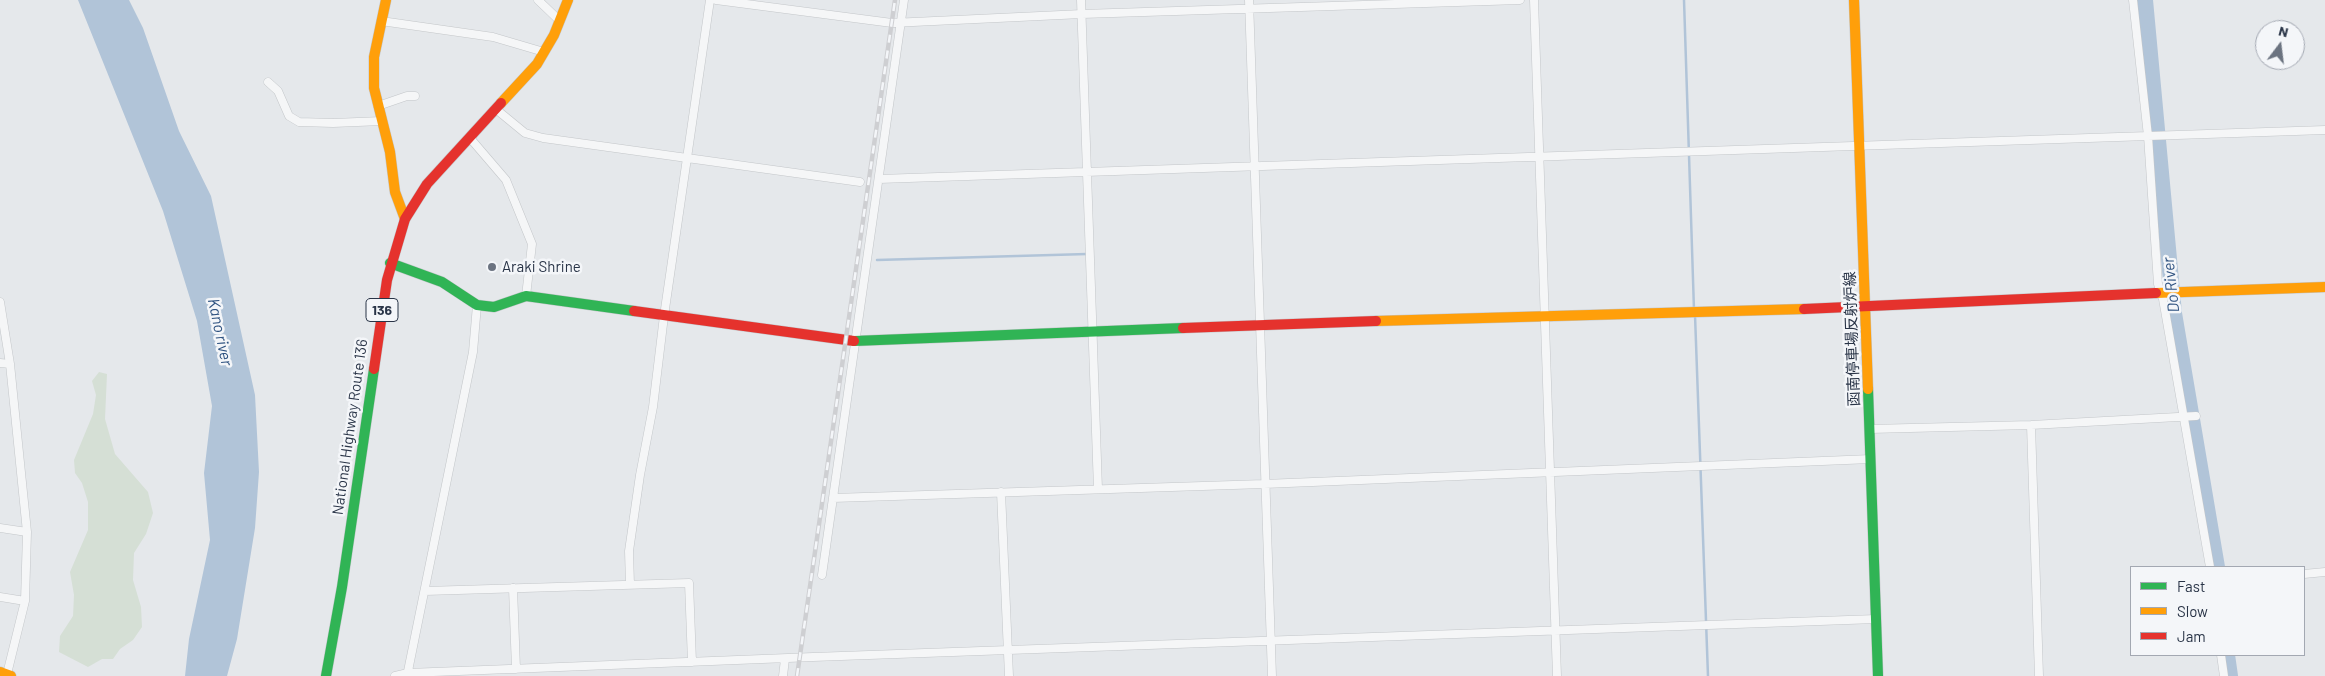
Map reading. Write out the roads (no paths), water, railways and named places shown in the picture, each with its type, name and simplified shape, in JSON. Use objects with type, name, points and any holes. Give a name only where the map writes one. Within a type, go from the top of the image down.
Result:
[{"type":"main road","points":[[386,0],[373,72],[378,106],[390,152],[395,192],[405,219]]},
{"type":"main road","name":"National Highway Route 136","points":[[326,676],[342,587],[390,263],[405,219],[428,184],[531,72],[560,21],[568,0]]},
{"type":"main road","name":"函南停車場反射炉線","points":[[1854,0],[1878,676]]},
{"type":"main road","points":[[390,263],[442,282],[476,305],[494,307],[526,296],[837,340],[1545,315],[1866,308],[2161,293],[2325,287]]},
{"type":"street","points":[[538,0],[560,21]]},
{"type":"street","points":[[630,585],[630,551],[640,475],[653,407],[664,316],[710,0]]},
{"type":"street","points":[[716,0],[900,23],[1082,14],[1520,0]]},
{"type":"street","points":[[822,575],[904,0]]},
{"type":"street","points":[[1081,0],[1098,489]]},
{"type":"street","points":[[1249,0],[1272,676]]},
{"type":"street","points":[[1534,0],[1557,676]]},
{"type":"street","points":[[2132,0],[2148,136],[2158,284],[2210,566]]},
{"type":"street","points":[[381,21],[493,37],[544,52]]},
{"type":"street","points":[[268,82],[278,92],[290,116],[298,122],[382,121]]},
{"type":"street","points":[[378,106],[407,96],[415,96]]},
{"type":"street","points":[[497,110],[520,130],[533,136],[860,182]]},
{"type":"street","points":[[879,179],[2325,130]]},
{"type":"street","points":[[470,138],[506,180],[532,244],[526,296]]},
{"type":"street","points":[[0,302],[10,364],[27,532],[25,601],[6,674]]},
{"type":"street","points":[[407,674],[473,352],[476,305]]},
{"type":"street","points":[[0,363],[10,364]]},
{"type":"street","points":[[1870,429],[2031,425],[2196,416]]},
{"type":"street","points":[[2031,425],[2039,676]]},
{"type":"street","points":[[833,498],[1264,484],[1871,460]]},
{"type":"street","points":[[1001,492],[1009,676]]},
{"type":"street","points":[[0,528],[27,532]]},
{"type":"street","points":[[2305,574],[2325,572]]},
{"type":"street","points":[[425,591],[689,583],[692,662]]},
{"type":"street","points":[[513,588],[516,669]]},
{"type":"street","points":[[0,597],[25,601]]},
{"type":"street","points":[[395,676],[692,662],[1876,619]]},
{"type":"street","points":[[2221,656],[2224,676]]},
{"type":"street","points":[[783,676],[785,659]]},
{"type":"water","name":"Kano river","points":[[78,0],[129,0],[143,28],[179,131],[211,196],[255,395],[259,472],[255,528],[237,639],[227,676],[185,676],[189,639],[210,540],[204,473],[212,406],[197,321],[163,211]]},
{"type":"waterway","points":[[1684,0],[1694,310]]},
{"type":"waterway","name":"Do River","points":[[2145,0],[2174,313],[2217,566]]},
{"type":"waterway","points":[[877,260],[1087,254]]},
{"type":"waterway","points":[[1695,315],[1708,676]]},
{"type":"waterway","name":"Do River","points":[[2227,656],[2230,676]]},
{"type":"railway","points":[[797,676],[895,0]]},
{"type":"place","name":"Araki Shrine","points":[[492,267]]}]
